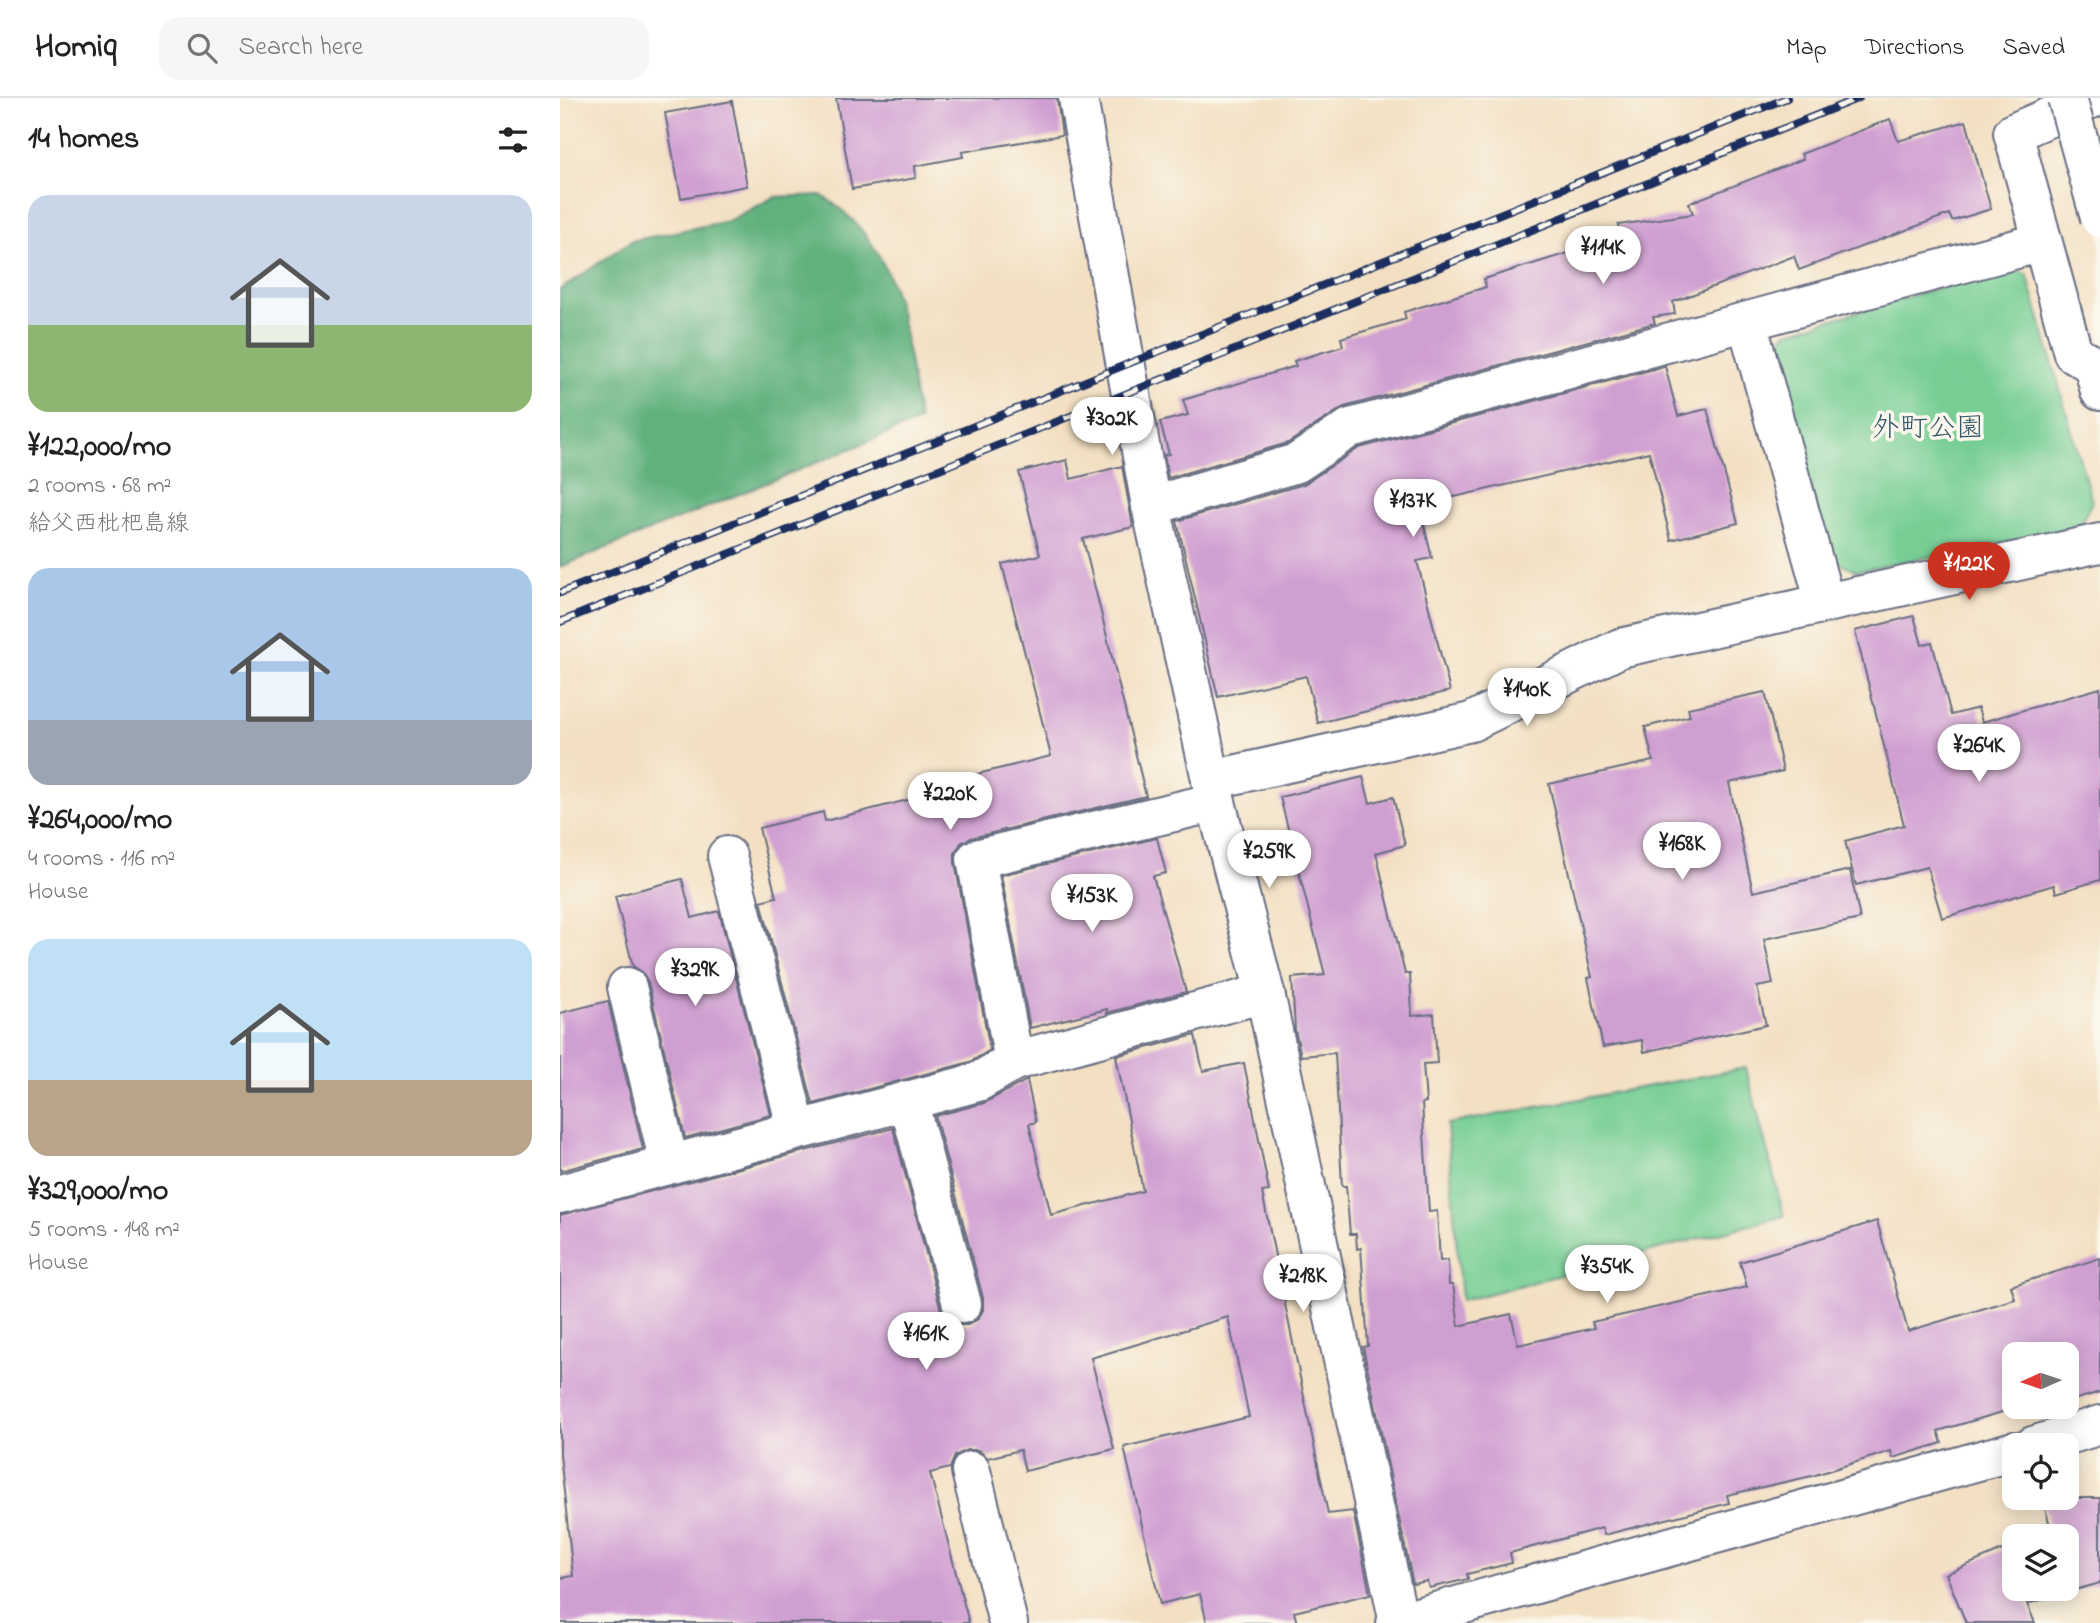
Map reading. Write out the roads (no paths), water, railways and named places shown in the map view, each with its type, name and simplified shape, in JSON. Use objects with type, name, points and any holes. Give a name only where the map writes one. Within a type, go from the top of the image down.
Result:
[{"type":"street","points":[[1078,98],[1151,506],[1213,791],[1265,993],[1398,1623],[2002,1454]]},
{"type":"street","points":[[2067,98],[2100,218]]},
{"type":"street","points":[[2093,98],[2013,133],[2073,353],[2093,365],[2100,391]]},
{"type":"street","points":[[1151,506],[1297,463],[1350,429],[2042,243]]},
{"type":"street","points":[[1747,322],[1825,603]]},
{"type":"street","points":[[1014,1061],[976,859],[1213,791],[1471,722],[1620,649],[2100,543]]},
{"type":"street","points":[[727,856],[797,1130]]},
{"type":"street","points":[[627,987],[669,1163]]},
{"type":"street","points":[[560,1194],[978,1082],[1014,1061],[1265,993]]},
{"type":"street","points":[[908,1100],[962,1304]]},
{"type":"street","points":[[2074,1433],[2100,1425]]},
{"type":"street","points":[[971,1471],[1008,1623]]},
{"type":"railway","points":[[560,593],[1787,98]]},
{"type":"railway","points":[[560,622],[1859,98]]},
{"type":"park label","name":"外町公園","points":[[1928,426]]}]
